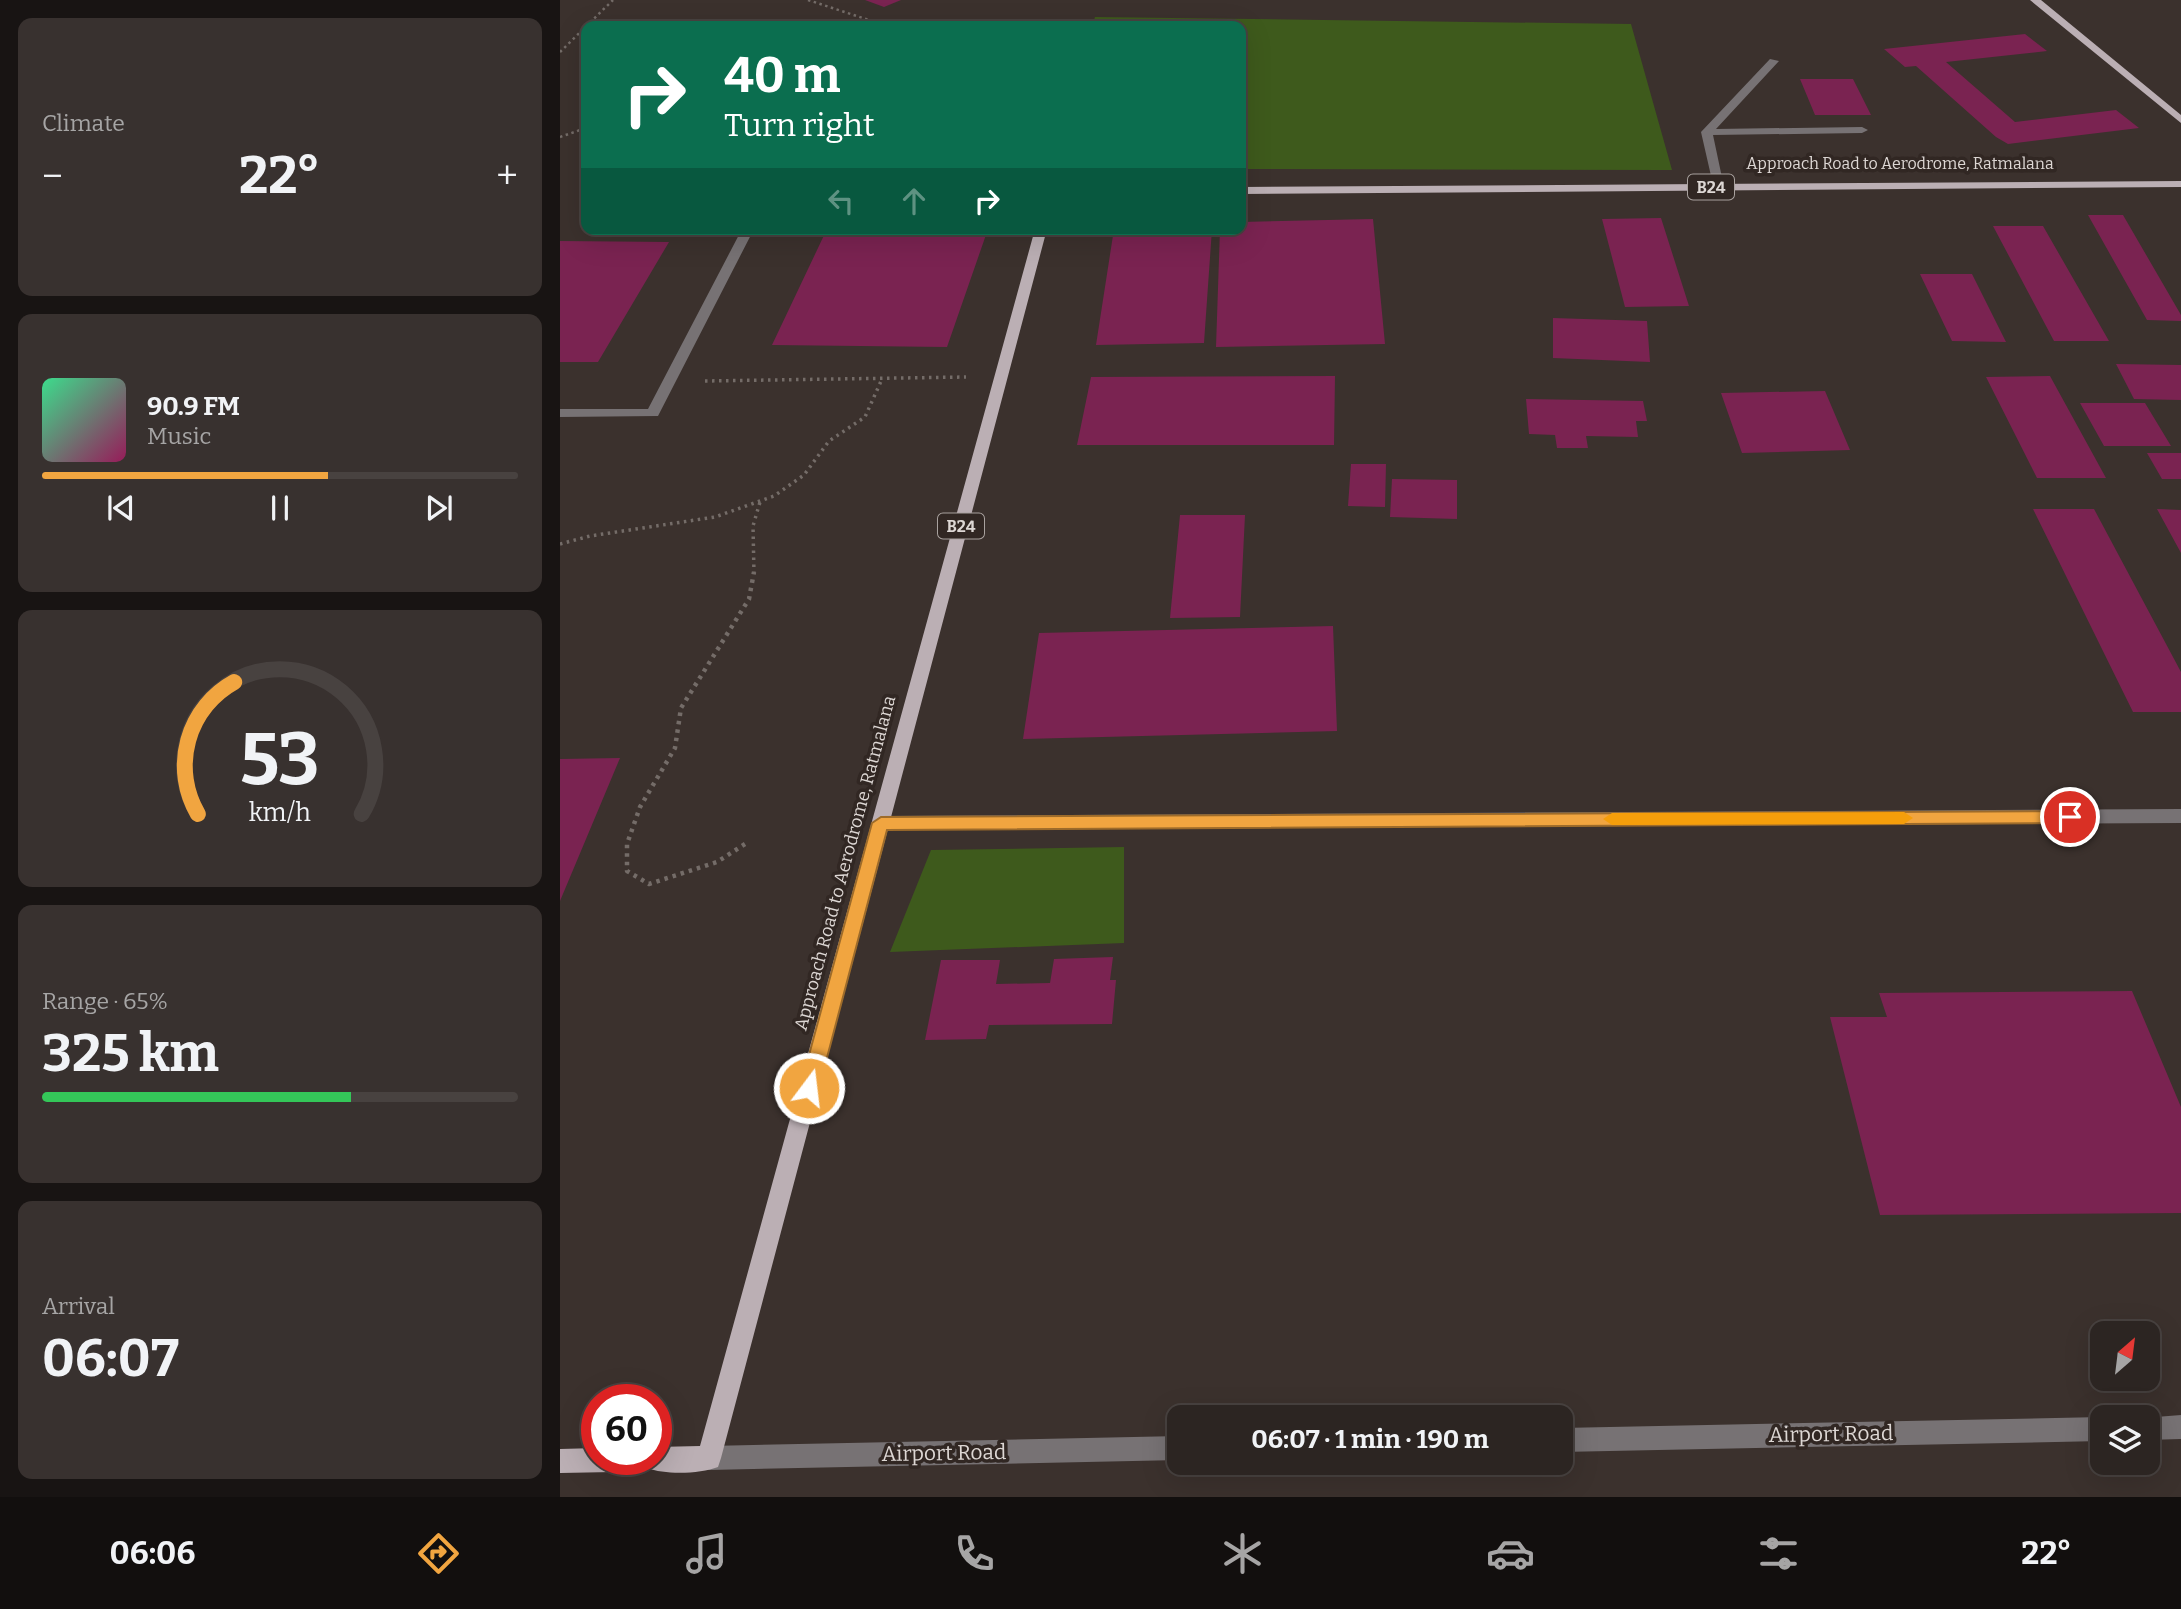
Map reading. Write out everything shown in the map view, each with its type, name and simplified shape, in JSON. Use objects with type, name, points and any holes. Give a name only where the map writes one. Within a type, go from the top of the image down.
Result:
[{"type":"main road","points":[[2035,0],[2181,120]]},
{"type":"main road","name":"Approach Road to Aerodrome, Ratmalana","points":[[1246,191],[2181,184]]},
{"type":"main road","name":"Approach Road to Aerodrome, Ratmalana","points":[[709,1458],[1039,235]]},
{"type":"main road","points":[[672,1459],[709,1458]]},
{"type":"main road","points":[[560,1461],[581,1461]]},
{"type":"street","points":[[1707,132],[1774,61]]},
{"type":"street","points":[[1707,132],[1862,130]]},
{"type":"street","points":[[1707,132],[1718,187]]},
{"type":"street","points":[[560,413],[653,413],[745,235]]},
{"type":"street","points":[[881,823],[2181,816]]},
{"type":"street","points":[[2160,1428],[2181,1427]]},
{"type":"street","name":"Airport Road","points":[[1573,1440],[2090,1429]]},
{"type":"street","name":"Airport Road","points":[[709,1458],[1167,1448]]},
{"type":"path","points":[[592,21],[613,0]]},
{"type":"path","points":[[808,0],[870,21]]},
{"type":"path","points":[[560,52],[581,31]]},
{"type":"path","points":[[560,137],[581,130]]},
{"type":"path","points":[[668,382],[1002,377]]},
{"type":"path","points":[[560,544],[584,536],[650,529],[719,515],[760,502],[802,477],[813,456],[828,441],[862,420],[871,411],[882,379]]},
{"type":"path","points":[[745,844],[717,863],[649,884],[627,871],[627,844],[640,807],[676,748],[681,708],[748,599],[756,562],[753,526],[760,502]]},
{"type":"green space","points":[[1095,17],[1631,24],[1672,170],[1246,169],[1246,21],[1094,21]]},
{"type":"green space","points":[[1124,847],[1124,943],[890,952],[931,850]]},
{"type":"building","points":[[865,0],[901,0],[884,7]]},
{"type":"building","points":[[2025,34],[2047,51],[1946,62],[2015,122],[2116,110],[2139,128],[2008,144],[1996,137],[1916,66],[1905,67],[1884,49]]},
{"type":"building","points":[[1800,79],[1853,79],[1871,115],[1815,115]]},
{"type":"building","points":[[2088,215],[2123,215],[2181,315],[2181,321],[2147,320]]},
{"type":"building","points":[[1661,218],[1689,306],[1625,307],[1602,219]]},
{"type":"building","points":[[1373,219],[1385,344],[1216,347],[1220,235],[1246,235],[1246,222]]},
{"type":"building","points":[[1993,226],[2043,226],[2109,341],[2054,341]]},
{"type":"building","points":[[824,235],[986,235],[947,347],[772,345]]},
{"type":"building","points":[[1113,235],[1212,235],[1204,343],[1096,345]]},
{"type":"building","points":[[560,241],[669,242],[598,362],[560,362]]},
{"type":"building","points":[[1920,274],[1972,274],[2006,342],[1952,341]]},
{"type":"building","points":[[1553,318],[1647,321],[1650,362],[1553,358]]},
{"type":"building","points":[[2116,364],[2181,365],[2181,400],[2134,399]]},
{"type":"building","points":[[1335,376],[1334,445],[1077,445],[1091,377]]},
{"type":"building","points":[[2050,376],[2106,478],[2037,478],[1986,377]]},
{"type":"building","points":[[1825,391],[1850,450],[1742,453],[1721,393]]},
{"type":"building","points":[[1526,399],[1643,401],[1647,421],[1636,421],[1638,437],[1586,436],[1588,448],[1557,448],[1555,435],[1529,434]]},
{"type":"building","points":[[2080,403],[2145,403],[2171,446],[2104,446]]},
{"type":"building","points":[[2147,453],[2181,453],[2181,479],[2162,479]]},
{"type":"building","points":[[1351,464],[1386,464],[1385,507],[1348,506]]},
{"type":"building","points":[[1392,479],[1457,480],[1457,519],[1390,517]]},
{"type":"building","points":[[2033,509],[2094,509],[2181,672],[2181,712],[2133,712]]},
{"type":"building","points":[[2157,509],[2181,510],[2181,553]]},
{"type":"building","points":[[1180,515],[1245,515],[1240,617],[1170,618]]},
{"type":"building","points":[[1333,626],[1337,731],[1023,739],[1039,633]]},
{"type":"building","points":[[620,758],[560,901],[560,759]]},
{"type":"building","points":[[1113,957],[1110,980],[1116,980],[1112,1024],[989,1025],[986,1039],[925,1040],[941,960],[1000,960],[996,984],[1050,983],[1054,959]]},
{"type":"building","points":[[2132,991],[2181,1107],[2181,1213],[1880,1215],[1830,1017],[1887,1017],[1879,993]]},
{"type":"slow traffic","points":[[1612,819],[1904,818]]},
{"type":"route","points":[[809,1088],[881,823],[2070,817]]}]
